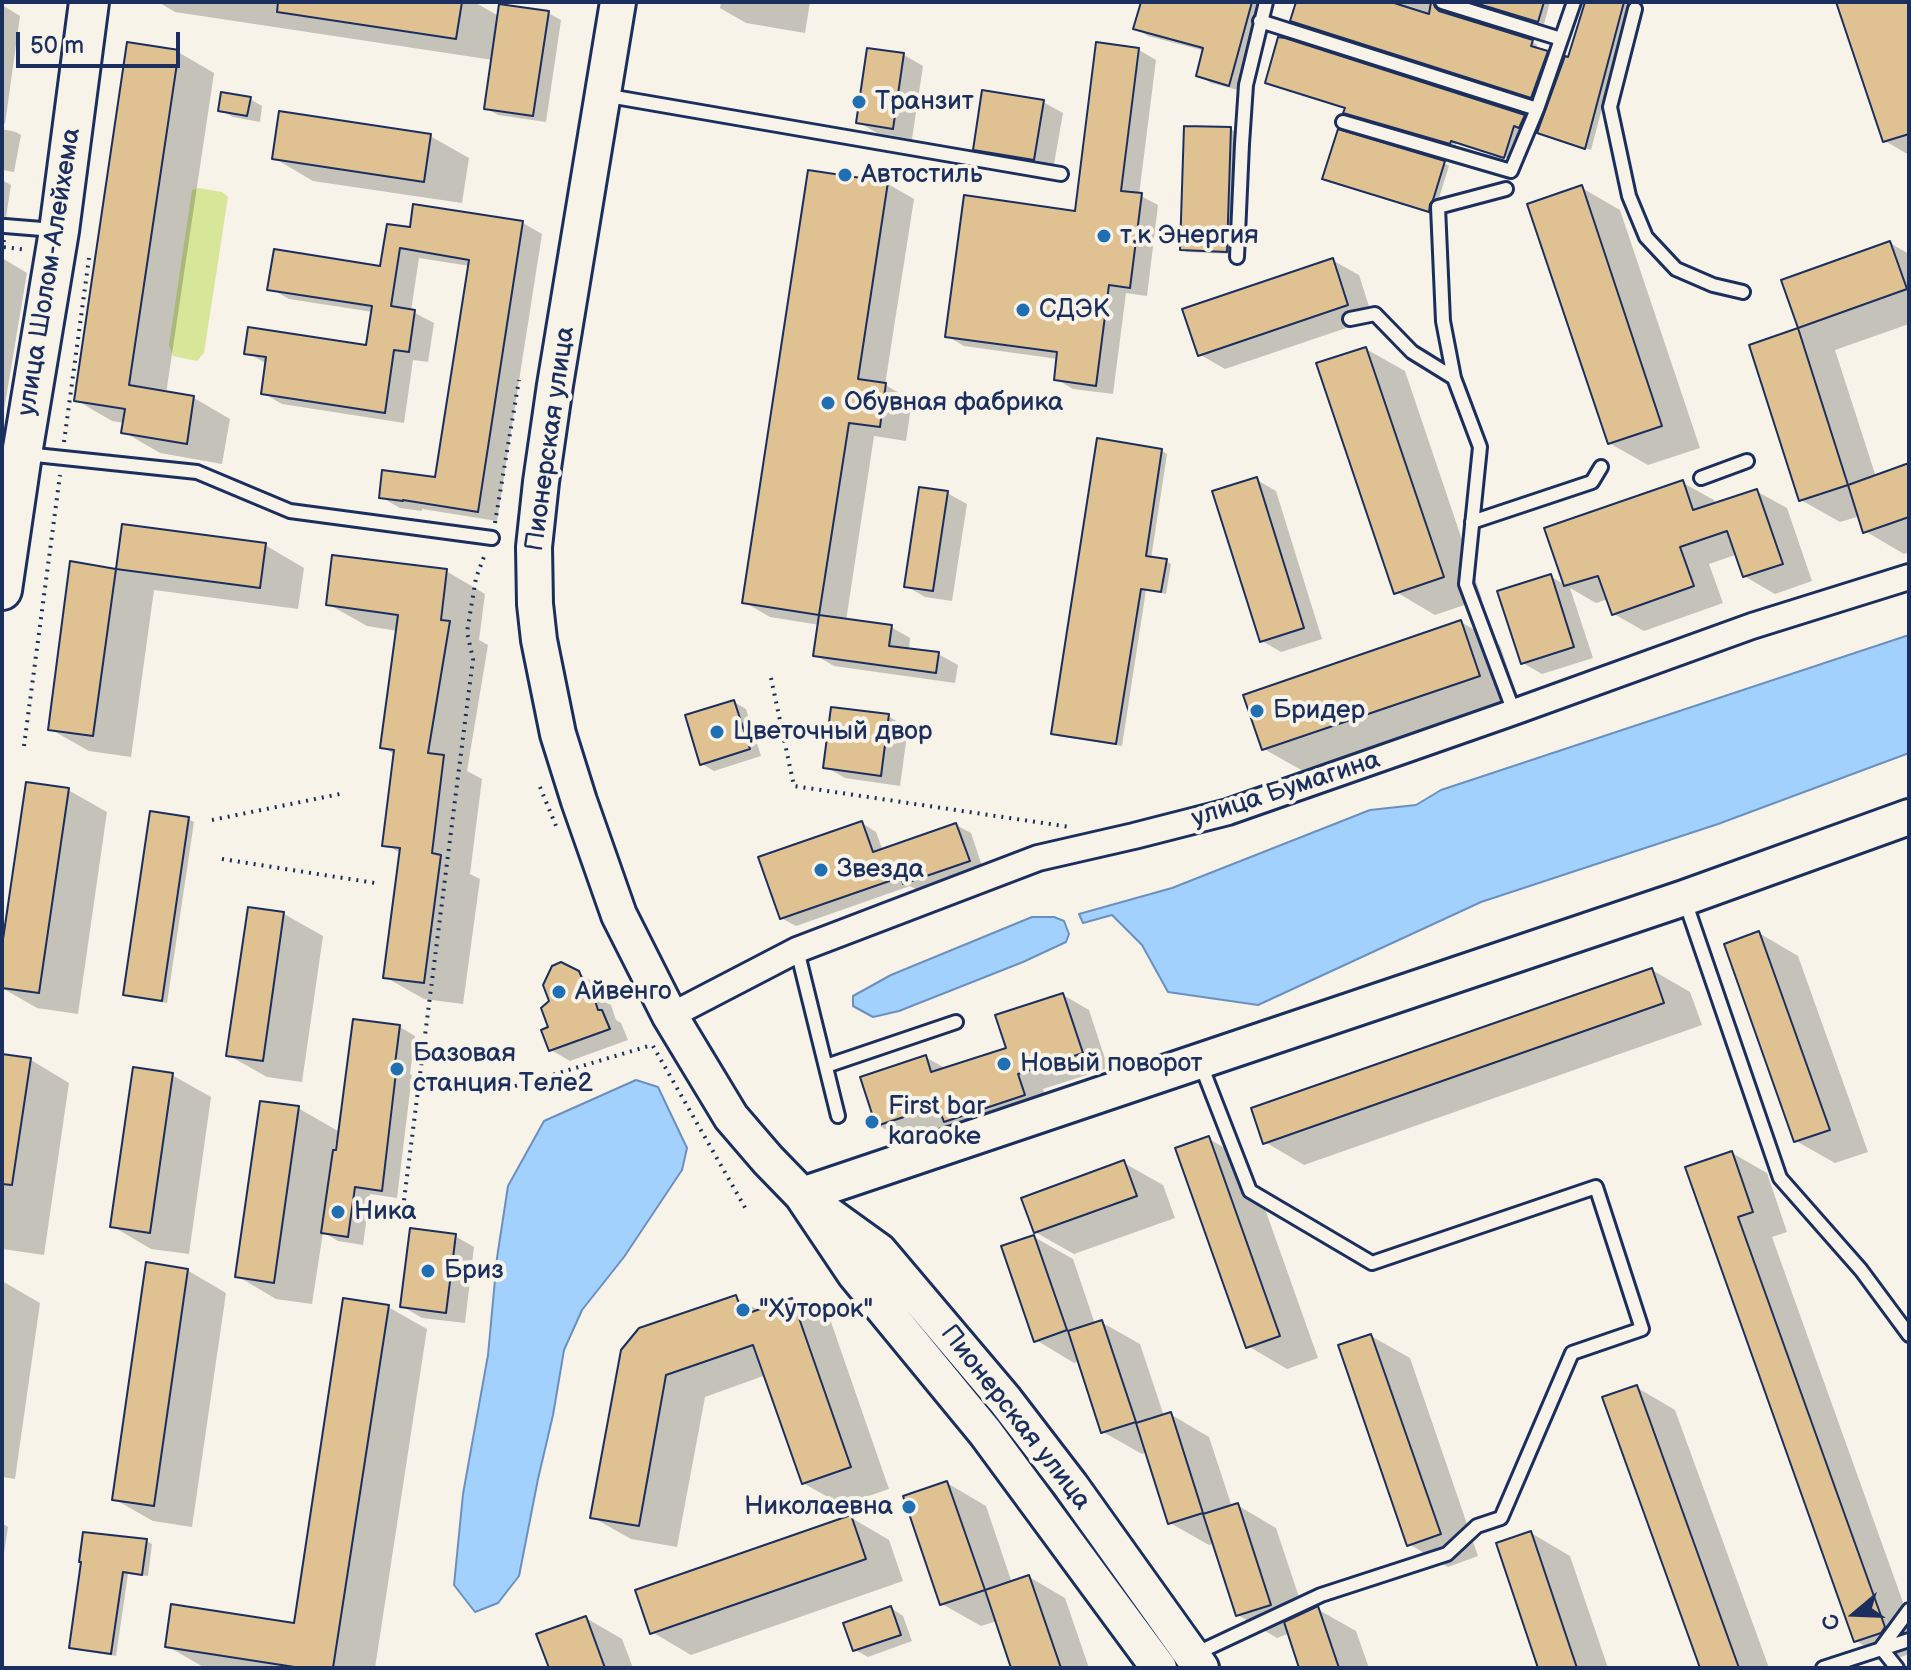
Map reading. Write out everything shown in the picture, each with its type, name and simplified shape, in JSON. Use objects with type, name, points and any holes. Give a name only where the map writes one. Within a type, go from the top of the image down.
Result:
[{"type":"main road","name":"улица Шолом-Алейхема","points":[[2,590],[59,231],[89,2]]},
{"type":"main road","name":"Пионерская улица","points":[[618,2],[555,385],[534,547],[539,640],[558,734],[579,801],[661,1030],[731,1117],[802,1195],[879,1251],[1005,1400],[1071,1486],[1197,1662]]},
{"type":"main road","points":[[802,1195],[1684,898],[1909,817]]},
{"type":"main road","name":"Пионерская улица","points":[[802,1195],[855,1274],[985,1432],[1159,1668]]},
{"type":"street","name":"улица Бумагина","points":[[661,1030],[797,950],[1038,858],[1228,812],[1752,626],[1909,577]]},
{"type":"lane","points":[[1237,257],[1246,85],[1266,2]]},
{"type":"lane","points":[[1442,2],[1561,39]]},
{"type":"lane","points":[[1343,122],[1511,171],[1537,109],[1574,2]]},
{"type":"lane","points":[[1635,9],[1610,107],[1629,196],[1646,237],[1676,269],[1713,285],[1743,292]]},
{"type":"lane","points":[[1260,21],[1537,109]]},
{"type":"lane","points":[[603,94],[1061,174]]},
{"type":"lane","points":[[1506,189],[1438,207],[1443,321],[1454,378],[1480,447],[1466,584],[1514,712]]},
{"type":"lane","points":[[5,226],[59,231]]},
{"type":"lane","points":[[1350,319],[1375,314],[1412,352],[1454,378]]},
{"type":"lane","points":[[22,454],[197,472],[290,511],[492,538]]},
{"type":"lane","points":[[1701,478],[1747,461]]},
{"type":"lane","points":[[1472,522],[1592,482],[1601,467]]},
{"type":"lane","points":[[1684,898],[1780,1178],[1861,1270],[1909,1335]]},
{"type":"lane","points":[[797,950],[838,1116]]},
{"type":"lane","points":[[826,1066],[956,1022]]},
{"type":"lane","points":[[1197,1662],[1321,1595],[1447,1554],[1477,1526],[1501,1518],[1572,1353],[1642,1329],[1596,1187],[1372,1263],[1250,1191],[1199,1061]]},
{"type":"lane","points":[[1881,1648],[1909,1610]]},
{"type":"lane","points":[[1823,1668],[1909,1640]]},
{"type":"lane","points":[[1881,1648],[1897,1668]]},
{"type":"path","points":[[2,254],[3,247]]},
{"type":"path","points":[[24,746],[89,258]]},
{"type":"path","points":[[402,1216],[473,659],[467,632],[476,578],[492,538],[519,380]]},
{"type":"path","points":[[771,678],[794,786],[1072,827]]},
{"type":"path","points":[[212,820],[345,793]]},
{"type":"path","points":[[222,859],[375,883]]},
{"type":"path","points":[[492,1093],[661,1030]]},
{"type":"green space","points":[[199,188],[222,192],[228,197],[204,353],[197,361],[173,356],[169,345],[192,190]]},
{"type":"water","points":[[1909,635],[1909,753],[1718,824],[1481,902],[1258,1005],[1168,992],[1142,945],[1112,915],[1083,923],[1079,914],[1172,888],[1370,810],[1416,805],[1441,790]]},
{"type":"water","points":[[1032,917],[1054,917],[1064,921],[1069,934],[1066,942],[899,1011],[873,1017],[853,1006],[853,996],[891,975]]},
{"type":"water","points":[[636,1080],[658,1087],[687,1148],[682,1170],[624,1257],[582,1310],[564,1350],[519,1576],[498,1603],[475,1612],[454,1585],[463,1494],[488,1355],[497,1258],[508,1186],[544,1121]]},
{"type":"building","points":[[278,2],[462,2],[456,39],[277,12]]},
{"type":"building","points":[[1141,2],[1252,2],[1229,86],[1196,76],[1203,48],[1133,29]]},
{"type":"building","points":[[1296,2],[1391,2],[1429,14],[1433,2],[1439,11],[1533,40],[1531,46],[1548,51],[1531,98],[1290,21]]},
{"type":"building","points":[[1472,2],[1544,2],[1538,22]]},
{"type":"building","points":[[1585,2],[1624,2],[1585,149],[1537,133],[1565,56],[1568,57]]},
{"type":"building","points":[[1836,2],[1909,2],[1909,134],[1883,142]]},
{"type":"building","points":[[499,4],[549,11],[533,116],[484,109]]},
{"type":"building","points":[[1278,37],[1525,115],[1519,128],[1514,126],[1504,158],[1343,113],[1345,108],[1265,83]]},
{"type":"building","points":[[127,42],[179,50],[129,385],[194,396],[187,444],[121,433],[125,409],[74,401]]},
{"type":"building","points":[[1096,42],[1139,48],[1121,191],[1142,193],[1130,288],[1109,285],[1096,386],[1054,380],[1057,352],[945,337],[964,195],[1075,211]]},
{"type":"building","points":[[867,48],[904,53],[893,129],[856,123]]},
{"type":"building","points":[[982,90],[1044,100],[1034,160],[973,150]]},
{"type":"building","points":[[221,92],[251,97],[247,116],[218,111]]},
{"type":"building","points":[[279,111],[431,134],[424,182],[272,159]]},
{"type":"building","points":[[1184,126],[1231,127],[1227,252],[1180,250]]},
{"type":"building","points":[[1338,129],[1445,161],[1429,212],[1322,179]]},
{"type":"building","name":"Обувная фабрика","points":[[808,170],[888,182],[858,379],[886,383],[880,427],[849,423],[819,615],[742,603]]},
{"type":"building","points":[[1582,185],[1662,426],[1608,444],[1527,204]]},
{"type":"building","points":[[413,204],[523,221],[478,512],[379,498],[382,470],[435,477],[469,260],[400,248],[391,306],[415,310],[409,352],[394,350],[385,413],[261,394],[266,357],[244,354],[248,327],[366,345],[372,306],[267,290],[274,249],[380,266],[387,224],[410,227]]},
{"type":"building","points":[[1890,241],[1907,289],[1798,328],[1781,280]]},
{"type":"building","points":[[1333,258],[1348,305],[1198,356],[1182,309]]},
{"type":"building","points":[[1798,328],[1848,485],[1799,501],[1749,345]]},
{"type":"building","points":[[1366,347],[1444,577],[1394,594],[1316,363]]},
{"type":"building","points":[[1097,438],[1162,449],[1146,556],[1167,559],[1161,592],[1141,589],[1116,744],[1051,734]]},
{"type":"building","points":[[1909,463],[1909,517],[1863,533],[1848,485]]},
{"type":"building","points":[[1257,477],[1304,628],[1260,642],[1212,491]]},
{"type":"building","points":[[1683,480],[1693,510],[1757,489],[1783,564],[1743,577],[1727,531],[1680,547],[1694,586],[1612,615],[1598,576],[1564,586],[1544,528]]},
{"type":"building","points":[[919,487],[948,491],[933,591],[904,587]]},
{"type":"building","points":[[122,524],[266,543],[260,588],[116,569]]},
{"type":"building","points":[[332,555],[447,569],[441,620],[450,621],[428,753],[444,755],[432,853],[441,855],[424,983],[383,978],[400,848],[382,846],[394,750],[380,748],[398,615],[326,605]]},
{"type":"building","points":[[70,561],[116,569],[93,736],[48,730]]},
{"type":"building","points":[[1551,574],[1574,647],[1521,664],[1497,591]]},
{"type":"building","points":[[819,615],[892,625],[889,646],[939,652],[936,673],[813,656]]},
{"type":"building","points":[[1461,620],[1480,676],[1262,750],[1243,695]]},
{"type":"building","name":"Цветочный двор","points":[[734,700],[750,749],[700,765],[685,715]]},
{"type":"building","points":[[831,707],[889,714],[881,776],[823,768]]},
{"type":"building","points":[[26,782],[69,788],[39,993],[2,988],[2,946]]},
{"type":"building","points":[[150,811],[189,817],[162,1001],[123,995]]},
{"type":"building","name":"Звезда","points":[[862,821],[873,852],[956,823],[970,861],[903,884],[901,877],[780,919],[758,857]]},
{"type":"building","points":[[248,907],[284,912],[263,1061],[226,1056]]},
{"type":"building","points":[[1759,931],[1830,1130],[1794,1142],[1724,944]]},
{"type":"building","points":[[561,962],[579,971],[610,1029],[549,1051],[541,1030],[548,1027],[541,1008],[549,1001],[543,985],[552,966]]},
{"type":"building","points":[[1652,968],[1664,1003],[1263,1144],[1251,1108]]},
{"type":"building","name":"Новый поворот","points":[[1063,993],[1083,1053],[1018,1074],[1025,1095],[944,1122],[938,1106],[876,1126],[860,1077],[926,1055],[931,1072],[1006,1048],[995,1015]]},
{"type":"building","points":[[353,1019],[400,1025],[382,1191],[355,1187],[348,1237],[321,1233],[333,1150],[336,1150]]},
{"type":"building","points":[[2,1054],[31,1058],[12,1185],[2,1184]]},
{"type":"building","points":[[133,1067],[173,1073],[150,1233],[110,1227]]},
{"type":"building","points":[[260,1101],[299,1106],[274,1283],[235,1277]]},
{"type":"building","points":[[1209,1136],[1280,1336],[1246,1348],[1175,1148]]},
{"type":"building","points":[[1732,1151],[1753,1212],[1738,1217],[1885,1627],[1881,1633],[1854,1642],[1685,1167]]},
{"type":"building","points":[[1124,1160],[1137,1196],[1034,1233],[1021,1198]]},
{"type":"building","name":"Бриз","points":[[410,1228],[456,1234],[446,1313],[400,1307]]},
{"type":"building","points":[[1034,1235],[1067,1330],[1034,1342],[1001,1246]]},
{"type":"building","points":[[146,1262],[188,1269],[154,1506],[112,1500]]},
{"type":"building","points":[[736,1295],[743,1315],[792,1298],[851,1467],[802,1484],[753,1345],[666,1375],[639,1526],[590,1518],[621,1350],[639,1328]]},
{"type":"building","points":[[343,1298],[389,1305],[333,1668],[301,1668],[165,1647],[171,1604],[294,1623]]},
{"type":"building","points":[[1102,1320],[1136,1422],[1101,1433],[1068,1331]]},
{"type":"building","points":[[1371,1334],[1441,1534],[1407,1546],[1338,1345]]},
{"type":"building","points":[[1637,1385],[1739,1668],[1700,1668],[1602,1397]]},
{"type":"building","points":[[1171,1412],[1203,1513],[1168,1524],[1136,1423]]},
{"type":"building","points":[[947,1481],[985,1590],[940,1605],[903,1496]]},
{"type":"building","points":[[1238,1503],[1271,1605],[1236,1616],[1203,1514]]},
{"type":"building","points":[[851,1515],[866,1559],[650,1634],[635,1590]]},
{"type":"building","points":[[1531,1531],[1577,1668],[1538,1668],[1496,1543]]},
{"type":"building","points":[[83,1532],[147,1539],[142,1575],[123,1572],[111,1654],[69,1648]]},
{"type":"building","points":[[1029,1575],[1061,1668],[1011,1668],[985,1590]]},
{"type":"building","points":[[891,1606],[901,1635],[853,1651],[843,1623]]},
{"type":"building","points":[[1318,1606],[1339,1668],[1299,1668],[1284,1622]]},
{"type":"building","points":[[586,1616],[605,1668],[549,1668],[536,1634]]},
{"type":"place","name":"Транзит","points":[[859,102]]},
{"type":"place","name":"Автостиль","points":[[845,175]]},
{"type":"place","name":"т.к Энергия","points":[[1104,236]]},
{"type":"place","name":"СДЭК","points":[[1023,310]]},
{"type":"place","name":"Обувная фабрика","points":[[828,403]]},
{"type":"place","name":"Бридер","points":[[1257,711]]},
{"type":"place","name":"Цветочный двор","points":[[717,732]]},
{"type":"place","name":"Звезда","points":[[821,870]]},
{"type":"place","name":"Айвенго","points":[[559,992]]},
{"type":"place","name":"Новый поворот","points":[[1004,1064]]},
{"type":"place","name":"Базовая станция Теле2","points":[[397,1069]]},
{"type":"place","name":"First bar karaoke","points":[[872,1122]]},
{"type":"place","name":"Ника","points":[[338,1212]]},
{"type":"place","name":"Бриз","points":[[428,1271]]},
{"type":"place","name":"\"Хуторок\"","points":[[743,1310]]},
{"type":"place","name":"Николаевна","points":[[909,1507]]}]
